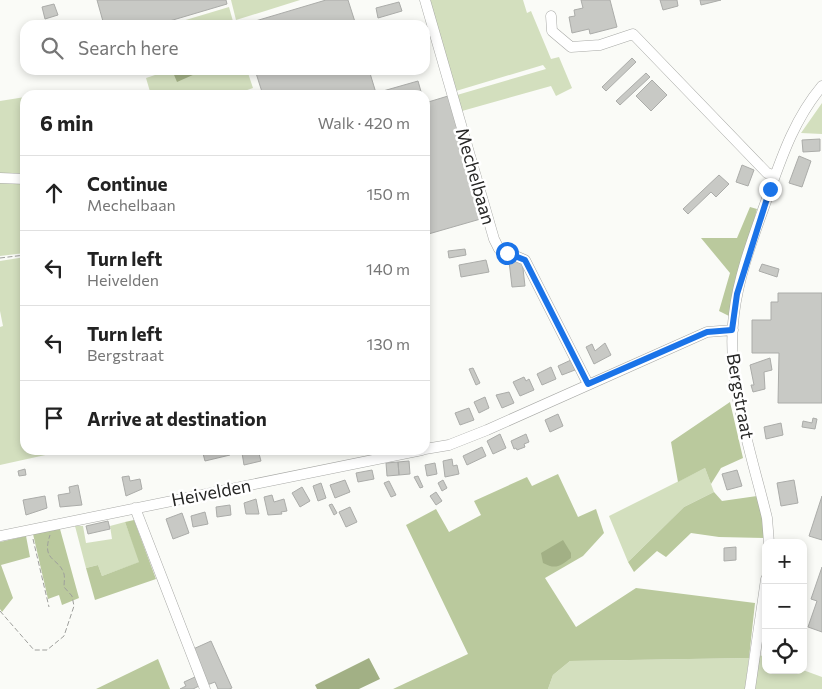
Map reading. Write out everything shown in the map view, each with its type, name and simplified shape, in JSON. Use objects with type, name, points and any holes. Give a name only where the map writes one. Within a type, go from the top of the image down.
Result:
[{"type":"street","name":"Mechelbaan","points":[[425,0],[494,239],[499,249],[525,260],[588,384]]},
{"type":"street","points":[[551,16],[552,30],[571,47],[600,45],[633,34],[767,173],[775,176]]},
{"type":"street","name":"Bergstraat","points":[[769,539],[767,518],[734,373],[732,330],[737,294],[775,176],[787,144],[801,115],[822,86]]},
{"type":"street","points":[[0,178],[20,180]]},
{"type":"street","name":"Heivelden","points":[[430,449],[449,445],[487,430],[707,332],[732,330]]},
{"type":"street","name":"Heivelden","points":[[0,536],[399,455]]},
{"type":"street","points":[[135,508],[205,689]]},
{"type":"street","points":[[750,689],[765,584]]},
{"type":"path","points":[[0,258],[20,256]]},
{"type":"path","points":[[0,611],[34,650],[47,650],[64,636],[74,606],[72,596],[64,587],[64,574],[48,553],[47,544],[53,525]]},
{"type":"path","points":[[30,530],[49,607]]},
{"type":"shaded area","points":[[231,0],[300,0],[236,20]]},
{"type":"shaded area","points":[[429,0],[523,0],[527,13],[531,11],[551,59],[559,57],[572,88],[556,96],[551,86],[462,111],[457,95],[546,69],[543,65],[456,91]]},
{"type":"shaded area","points":[[229,7],[233,20],[186,20]]},
{"type":"shaded area","points":[[155,75],[249,75],[253,88],[247,90],[150,90],[146,78]]},
{"type":"shaded area","points":[[174,75],[193,75],[177,82]]},
{"type":"shaded area","points":[[20,98],[20,177],[0,175],[0,101]]},
{"type":"shaded area","points":[[822,103],[822,134],[801,133]]},
{"type":"shaded area","points":[[0,182],[20,183],[20,254],[0,256]]},
{"type":"shaded area","points":[[750,207],[757,209],[729,316],[719,311],[730,273],[701,238],[737,238]]},
{"type":"shaded area","points":[[20,258],[20,455],[45,455],[0,465],[0,327],[3,326],[0,311],[0,261]]},
{"type":"shaded area","points":[[730,402],[743,458],[721,468],[711,484],[705,468],[678,482],[671,442]]},
{"type":"shaded area","points":[[705,468],[714,492],[684,507],[628,562],[609,516]]},
{"type":"shaded area","points":[[558,474],[578,517],[596,509],[604,533],[583,556],[545,578],[576,627],[636,588],[755,603],[749,658],[570,661],[553,675],[548,689],[393,689],[468,654],[406,525],[436,509],[449,532],[481,515],[474,501],[527,477],[532,486]]},
{"type":"shaded area","points":[[714,492],[722,501],[757,496],[763,520],[764,538],[719,537],[691,533],[666,557],[657,551],[634,572],[628,562],[684,507]]},
{"type":"shaded area","points":[[134,520],[156,579],[95,600],[86,568],[98,565],[102,576],[139,562],[125,522]]},
{"type":"shaded area","points":[[125,522],[140,562],[102,576],[98,565],[86,568],[75,526],[83,526],[86,543],[112,539],[110,526]]},
{"type":"shaded area","points":[[60,529],[79,598],[62,605],[59,595],[48,599],[33,534]]},
{"type":"shaded area","points":[[26,536],[30,557],[1,565],[13,598],[2,612],[0,609],[0,542]]},
{"type":"shaded area","points":[[563,540],[571,553],[571,558],[555,567],[543,563],[541,553]]},
{"type":"shaded area","points":[[759,655],[762,656],[762,674],[807,674],[807,671],[822,677],[822,689],[755,689]]},
{"type":"shaded area","points":[[369,658],[380,679],[359,689],[317,689],[315,685]]},
{"type":"shaded area","points":[[749,658],[745,689],[548,689],[553,675],[570,661]]},
{"type":"shaded area","points":[[158,659],[170,689],[96,689]]},
{"type":"building","points":[[97,0],[226,0],[227,4],[173,20],[103,20]]},
{"type":"building","points":[[326,0],[348,0],[354,20],[259,20]]},
{"type":"building","points":[[581,0],[610,0],[617,27],[590,34],[589,29],[572,33],[569,17],[575,16],[574,10],[583,8]]},
{"type":"building","points":[[660,0],[677,0],[678,6],[663,10]]},
{"type":"building","points":[[700,0],[721,0],[701,5]]},
{"type":"building","points":[[399,2],[402,11],[378,18],[376,8]]},
{"type":"building","points":[[54,4],[58,15],[45,19],[42,7]]},
{"type":"building","points":[[632,58],[636,62],[606,91],[602,87]]},
{"type":"building","points":[[646,73],[650,77],[620,105],[616,101]]},
{"type":"building","points":[[257,75],[371,75],[375,90],[261,90]]},
{"type":"building","points":[[652,80],[667,95],[651,111],[636,96]]},
{"type":"building","points":[[418,81],[421,90],[386,90]]},
{"type":"building","points":[[448,96],[484,218],[430,234],[430,101]]},
{"type":"building","points":[[820,139],[820,151],[803,152],[802,140]]},
{"type":"building","points":[[799,156],[811,161],[802,187],[789,183]]},
{"type":"building","points":[[742,165],[754,170],[748,186],[736,182]]},
{"type":"building","points":[[719,175],[729,184],[716,197],[711,192],[688,214],[683,209]]},
{"type":"building","points":[[465,249],[466,255],[449,258],[448,251]]},
{"type":"building","points":[[486,260],[489,272],[461,277],[459,265]]},
{"type":"building","points":[[522,260],[525,286],[512,287],[509,261]]},
{"type":"building","points":[[762,264],[779,269],[777,277],[759,271]]},
{"type":"building","points":[[778,293],[822,293],[822,403],[778,403],[779,353],[752,353],[752,320],[771,320],[771,302],[778,302]]},
{"type":"building","points":[[605,343],[611,355],[594,364],[586,347],[592,344],[595,351]]},
{"type":"building","points":[[770,358],[772,370],[764,372],[765,389],[753,392],[751,385],[754,385],[750,365]]},
{"type":"building","points":[[571,360],[575,370],[562,375],[558,366]]},
{"type":"building","points":[[551,367],[556,379],[542,385],[537,374]]},
{"type":"building","points":[[473,368],[480,383],[476,385],[469,369]]},
{"type":"building","points":[[524,377],[526,381],[529,379],[534,390],[520,396],[513,382]]},
{"type":"building","points":[[509,392],[514,403],[502,408],[496,395]]},
{"type":"building","points":[[485,397],[489,408],[479,413],[474,402]]},
{"type":"building","points":[[469,408],[474,420],[460,425],[455,413]]},
{"type":"building","points":[[558,414],[563,426],[550,432],[545,420]]},
{"type":"building","points":[[813,418],[817,419],[815,429],[802,427],[803,421],[812,423]]},
{"type":"building","points":[[781,423],[783,435],[766,439],[764,427]]},
{"type":"building","points":[[500,434],[506,448],[493,454],[487,441]]},
{"type":"building","points":[[526,434],[529,442],[524,444],[525,447],[517,450],[516,448],[514,449],[511,441]]},
{"type":"building","points":[[482,447],[486,456],[467,465],[463,456]]},
{"type":"building","points":[[203,455],[230,455],[205,461]]},
{"type":"building","points":[[242,455],[259,455],[261,461],[244,465]]},
{"type":"building","points":[[452,459],[453,466],[457,465],[459,474],[445,477],[443,461]]},
{"type":"building","points":[[409,461],[410,474],[399,475],[398,462]]},
{"type":"building","points":[[398,462],[399,475],[387,476],[386,463]]},
{"type":"building","points":[[435,463],[437,474],[427,476],[425,465]]},
{"type":"building","points":[[25,469],[26,475],[19,476],[18,471]]},
{"type":"building","points":[[372,470],[374,479],[358,482],[356,473]]},
{"type":"building","points":[[737,470],[742,486],[727,490],[722,474]]},
{"type":"building","points":[[129,476],[130,481],[140,479],[142,489],[126,496],[122,477]]},
{"type":"building","points":[[418,476],[423,487],[420,488],[414,477]]},
{"type":"building","points":[[345,480],[350,492],[335,498],[330,485]]},
{"type":"building","points":[[443,480],[447,488],[442,491],[438,483]]},
{"type":"building","points":[[794,480],[798,503],[781,506],[777,483]]},
{"type":"building","points":[[389,481],[396,495],[391,497],[384,483]]},
{"type":"building","points":[[321,483],[326,498],[318,501],[313,486]]},
{"type":"building","points":[[78,485],[82,505],[60,507],[58,495],[70,493],[69,487]]},
{"type":"building","points":[[302,487],[310,501],[300,507],[292,493]]},
{"type":"building","points":[[436,492],[442,501],[436,505],[430,496]]},
{"type":"building","points":[[272,495],[274,502],[284,499],[287,511],[281,512],[282,514],[268,515],[264,497]]},
{"type":"building","points":[[45,496],[47,508],[26,515],[23,500]]},
{"type":"building","points":[[822,496],[822,540],[809,536]]},
{"type":"building","points":[[256,499],[259,514],[246,514],[244,503]]},
{"type":"building","points":[[332,504],[337,513],[334,515],[329,505]]},
{"type":"building","points":[[230,505],[231,515],[217,517],[216,507]]},
{"type":"building","points":[[350,507],[357,522],[346,527],[339,512]]},
{"type":"building","points":[[205,512],[208,524],[193,527],[191,516]]},
{"type":"building","points":[[182,513],[189,533],[173,539],[166,519]]},
{"type":"building","points":[[108,521],[110,529],[88,534],[86,526]]},
{"type":"building","points":[[736,547],[736,560],[724,561],[724,548]]},
{"type":"building","points":[[822,567],[822,632],[808,627],[817,601],[811,599]]},
{"type":"building","points":[[211,641],[232,688],[218,689],[215,682],[207,685],[191,650]]},
{"type":"building","points":[[195,677],[199,686],[193,689],[180,689],[186,686],[184,682]]},
{"type":"route","points":[[507,253],[525,260],[588,384],[707,332],[732,330],[737,294],[770,189]]}]
